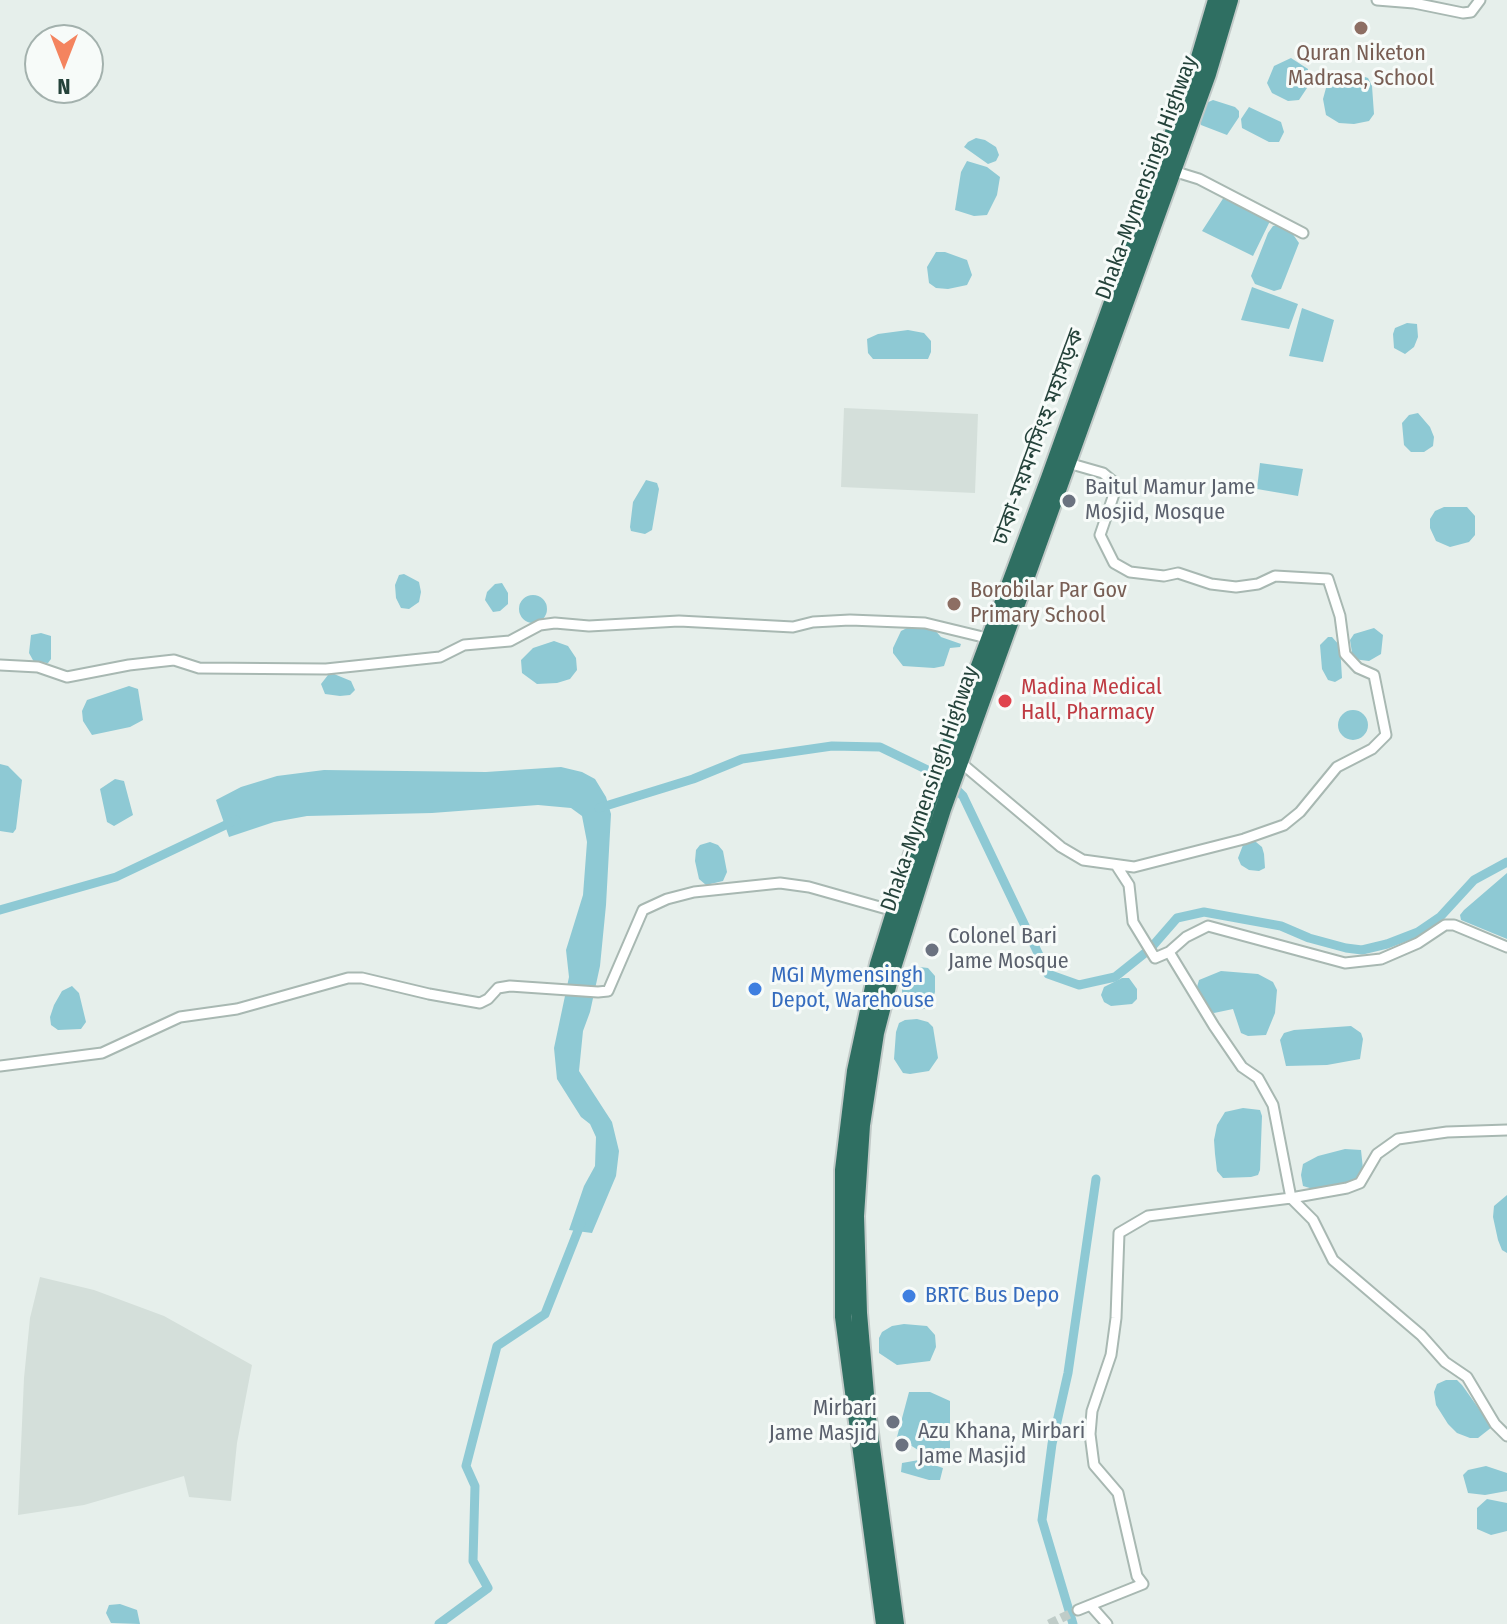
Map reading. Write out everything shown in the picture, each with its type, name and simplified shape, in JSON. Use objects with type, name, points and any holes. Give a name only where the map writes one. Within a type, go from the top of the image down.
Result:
[{"type":"highway","name":"ঢাকা-ময়মনসিংহ মহাসড়ক","points":[[953,756],[987,638],[1054,463],[1195,71],[1216,0]]},
{"type":"highway","name":"Dhaka-Mymensingh Highway","points":[[884,1624],[843,1317],[843,1170],[855,1071],[878,964],[894,911],[1068,463],[1208,74],[1230,0]]},
{"type":"highway","name":"Dhaka-Mymensingh Highway","points":[[896,1624],[868,1418],[859,1313],[856,1216],[862,1125],[876,1033],[935,806]]},
{"type":"street","points":[[1377,0],[1414,3],[1463,13],[1471,12],[1480,0]]},
{"type":"street","points":[[1173,171],[1225,191],[1303,233]]},
{"type":"street","points":[[953,756],[1061,847],[1083,860],[1134,867],[1244,839],[1284,825],[1300,812],[1337,767],[1372,749],[1386,735],[1374,675],[1358,668],[1345,654],[1340,616],[1328,579],[1275,576],[1258,584],[1236,587],[1211,584],[1178,573],[1164,576],[1130,572],[1114,563],[1100,535],[1115,483],[1103,473],[1068,463]]},
{"type":"street","points":[[0,665],[38,667],[67,677],[174,660],[199,668],[326,669],[440,657],[464,645],[510,641],[540,625],[555,623],[589,626],[679,621],[793,627],[813,622],[850,620],[925,623],[987,638]]},
{"type":"street","points":[[1116,865],[1129,885],[1133,922],[1155,958],[1208,926],[1345,963],[1381,959],[1418,943],[1445,925],[1454,925],[1507,947]]},
{"type":"street","points":[[0,1066],[102,1053],[180,1017],[237,1009],[348,978],[362,978],[480,1003],[498,988],[510,986],[608,991],[643,910],[667,899],[723,887],[780,883],[809,887],[894,911]]},
{"type":"street","points":[[1169,952],[1228,1047],[1242,1067],[1258,1078],[1273,1105],[1291,1198],[1313,1220],[1333,1260],[1421,1335],[1445,1362],[1467,1377],[1495,1424],[1507,1436]]},
{"type":"street","points":[[1078,1610],[1143,1584],[1137,1576],[1118,1493],[1094,1465],[1090,1448],[1092,1411],[1111,1355],[1116,1318],[1119,1233],[1148,1216],[1347,1188],[1360,1183],[1377,1154],[1398,1139],[1447,1132],[1507,1130]]},
{"type":"street","points":[[1091,1606],[1107,1624]]},
{"type":"shaded area","points":[[844,408],[978,414],[975,493],[841,487]]},
{"type":"shaded area","points":[[40,1277],[94,1290],[164,1316],[252,1365],[237,1443],[231,1501],[189,1497],[184,1476],[84,1505],[18,1515],[24,1378],[30,1318]]},
{"type":"water","points":[[1291,58],[1308,69],[1307,88],[1299,100],[1288,101],[1272,93],[1267,83],[1274,66]]},
{"type":"water","points":[[1353,73],[1368,78],[1372,86],[1374,114],[1369,121],[1339,123],[1326,115],[1323,99],[1326,88],[1342,75]]},
{"type":"water","points":[[1213,100],[1239,111],[1239,117],[1227,135],[1201,125],[1199,118],[1204,104]]},
{"type":"water","points":[[1249,107],[1281,122],[1284,132],[1279,142],[1269,142],[1242,128],[1241,119]]},
{"type":"water","points":[[976,138],[996,147],[999,155],[996,161],[988,164],[964,147]]},
{"type":"water","points":[[967,161],[987,167],[1000,177],[997,195],[987,215],[974,216],[955,210],[961,172]]},
{"type":"water","points":[[1226,194],[1270,221],[1253,256],[1202,231]]},
{"type":"water","points":[[1281,225],[1290,230],[1299,243],[1281,289],[1274,291],[1255,284],[1251,276],[1268,233],[1273,226]]},
{"type":"water","points":[[936,252],[967,260],[972,275],[967,285],[948,289],[936,288],[929,283],[927,267]]},
{"type":"water","points":[[1252,287],[1298,304],[1289,329],[1241,320]]},
{"type":"water","points":[[1302,308],[1334,320],[1323,362],[1289,356]]},
{"type":"water","points":[[1407,323],[1417,324],[1418,337],[1414,347],[1405,354],[1394,348],[1393,334],[1395,328]]},
{"type":"water","points":[[908,330],[924,333],[931,341],[928,359],[873,359],[868,353],[867,339],[878,334]]},
{"type":"water","points":[[1418,413],[1430,427],[1433,446],[1424,452],[1411,452],[1404,445],[1402,423],[1409,415]]},
{"type":"water","points":[[1260,463],[1303,469],[1298,496],[1257,489]]},
{"type":"water","points":[[646,480],[657,483],[659,489],[652,530],[645,534],[631,531],[630,527],[633,502]]},
{"type":"water","points":[[1444,507],[1467,507],[1475,516],[1475,535],[1469,542],[1450,547],[1436,541],[1430,519],[1435,511]]},
{"type":"water","points":[[404,574],[419,582],[421,592],[419,602],[409,609],[401,608],[396,598],[395,585],[399,575]]},
{"type":"water","points":[[502,583],[508,593],[508,604],[500,611],[493,612],[485,600],[487,592],[495,584]]},
{"type":"water","points":[[533,595],[543,599],[547,609],[543,619],[533,623],[523,619],[519,609],[523,599]]},
{"type":"water","points":[[909,627],[934,629],[941,637],[961,644],[960,647],[950,648],[944,666],[903,666],[893,653],[893,648],[901,631]]},
{"type":"water","points":[[1374,628],[1383,635],[1381,654],[1369,661],[1353,659],[1350,640],[1354,634]]},
{"type":"water","points":[[41,633],[51,636],[51,659],[48,663],[34,662],[29,653],[31,635]]},
{"type":"water","points":[[1328,637],[1340,646],[1342,678],[1335,682],[1328,680],[1322,669],[1320,645]]},
{"type":"water","points":[[554,641],[568,646],[576,658],[577,670],[570,679],[537,684],[522,673],[521,660],[533,648]]},
{"type":"water","points":[[334,674],[351,681],[355,690],[350,695],[325,694],[321,684],[328,675]]},
{"type":"water","points":[[129,686],[138,689],[143,720],[130,727],[92,735],[83,721],[82,711],[87,700]]},
{"type":"water","points":[[1353,710],[1359,711],[1367,719],[1367,731],[1359,739],[1353,740],[1347,739],[1339,731],[1338,725],[1339,719],[1347,711]]},
{"type":"water","points":[[0,764],[8,766],[22,780],[13,833],[0,831]]},
{"type":"water","points":[[561,767],[595,779],[606,797],[611,814],[600,966],[583,1031],[579,1071],[612,1122],[619,1151],[616,1176],[592,1233],[569,1230],[584,1186],[595,1166],[596,1137],[557,1079],[554,1048],[569,977],[566,950],[583,895],[587,842],[582,816],[571,808],[538,805],[432,813],[307,816],[274,822],[229,837],[216,800],[241,787],[277,776],[324,770],[486,772]]},
{"type":"water","points":[[115,779],[124,781],[133,815],[114,826],[107,822],[100,789]]},
{"type":"water","points":[[710,842],[723,851],[727,872],[723,881],[706,885],[699,879],[696,850]]},
{"type":"water","points":[[1251,842],[1262,847],[1264,854],[1265,868],[1259,871],[1249,870],[1241,865],[1238,858],[1243,845]]},
{"type":"water","points":[[1507,873],[1507,939],[1461,920],[1460,915]]},
{"type":"water","points":[[911,966],[928,968],[935,976],[935,992],[929,1008],[918,1010],[902,1004],[902,988]]},
{"type":"water","points":[[1221,971],[1258,974],[1273,982],[1277,990],[1275,1013],[1266,1035],[1248,1036],[1241,1033],[1233,1009],[1214,1013],[1207,1010],[1197,987],[1199,980]]},
{"type":"water","points":[[1129,978],[1137,989],[1137,999],[1132,1004],[1111,1006],[1104,1002],[1101,995],[1104,987]]},
{"type":"water","points":[[72,986],[79,993],[86,1022],[81,1029],[58,1030],[51,1025],[50,1017],[62,991]]},
{"type":"water","points":[[917,1019],[933,1027],[938,1058],[929,1071],[903,1073],[894,1059],[896,1032],[899,1023]]},
{"type":"water","points":[[1351,1026],[1361,1033],[1363,1039],[1360,1059],[1327,1065],[1286,1066],[1280,1040],[1284,1033]]},
{"type":"water","points":[[1243,1108],[1260,1110],[1262,1116],[1260,1170],[1258,1175],[1251,1177],[1223,1178],[1217,1171],[1215,1154],[1217,1125],[1225,1112]]},
{"type":"water","points":[[1345,1149],[1361,1150],[1363,1169],[1355,1181],[1313,1189],[1303,1186],[1303,1164],[1318,1156]]},
{"type":"water","points":[[1507,1195],[1507,1253],[1502,1250],[1498,1240],[1493,1217],[1494,1206]]},
{"type":"water","points":[[904,1324],[927,1326],[935,1335],[936,1347],[930,1361],[897,1365],[879,1353],[882,1332]]},
{"type":"water","points":[[1457,1380],[1462,1385],[1492,1427],[1478,1438],[1457,1433],[1436,1405],[1434,1392],[1437,1384]]},
{"type":"water","points":[[909,1392],[930,1392],[950,1401],[950,1448],[940,1456],[923,1453],[897,1437]]},
{"type":"water","points":[[919,1460],[943,1468],[940,1480],[901,1472],[902,1463]]},
{"type":"water","points":[[1486,1466],[1507,1473],[1507,1491],[1485,1495],[1468,1493],[1463,1475],[1468,1470]]},
{"type":"water","points":[[1487,1499],[1507,1503],[1507,1531],[1491,1535],[1477,1529],[1477,1508]]},
{"type":"water","points":[[120,1604],[137,1610],[140,1624],[111,1623],[106,1613],[109,1605]]},
{"type":"waterway","points":[[599,808],[693,779],[742,759],[832,746],[880,747],[940,776]]},
{"type":"waterway","points":[[952,785],[963,796],[1048,974],[1079,985],[1115,977],[1150,949],[1177,918],[1204,912],[1281,926],[1346,948],[1362,950],[1387,944],[1418,932],[1440,917],[1474,880],[1507,862]]},
{"type":"waterway","points":[[0,910],[116,877],[236,820]]},
{"type":"waterway","points":[[1073,1624],[1042,1520],[1052,1444],[1068,1373],[1096,1179]]},
{"type":"waterway","points":[[439,1624],[488,1588],[473,1561],[475,1486],[466,1466],[497,1346],[545,1314],[581,1223]]},
{"type":"tunnel","points":[[1049,1624],[1078,1610]]},
{"type":"place","name":"Quran Niketon Madrasa, School","points":[[1361,28]]},
{"type":"place","name":"Baitul Mamur Jame Mosjid, Mosque","points":[[1069,501]]},
{"type":"place","name":"Borobilar Par Gov Primary School","points":[[954,604]]},
{"type":"place","name":"Madina Medical Hall, Pharmacy","points":[[1005,701]]},
{"type":"place","name":"Colonel Bari Jame Mosque","points":[[932,950]]},
{"type":"place","name":"MGI Mymensingh Depot, Warehouse","points":[[755,989]]},
{"type":"place","name":"BRTC Bus Depo","points":[[909,1296]]},
{"type":"place","name":"Mirbari Jame Masjid","points":[[893,1422]]},
{"type":"place","name":"Azu Khana, Mirbari Jame Masjid","points":[[902,1445]]}]
